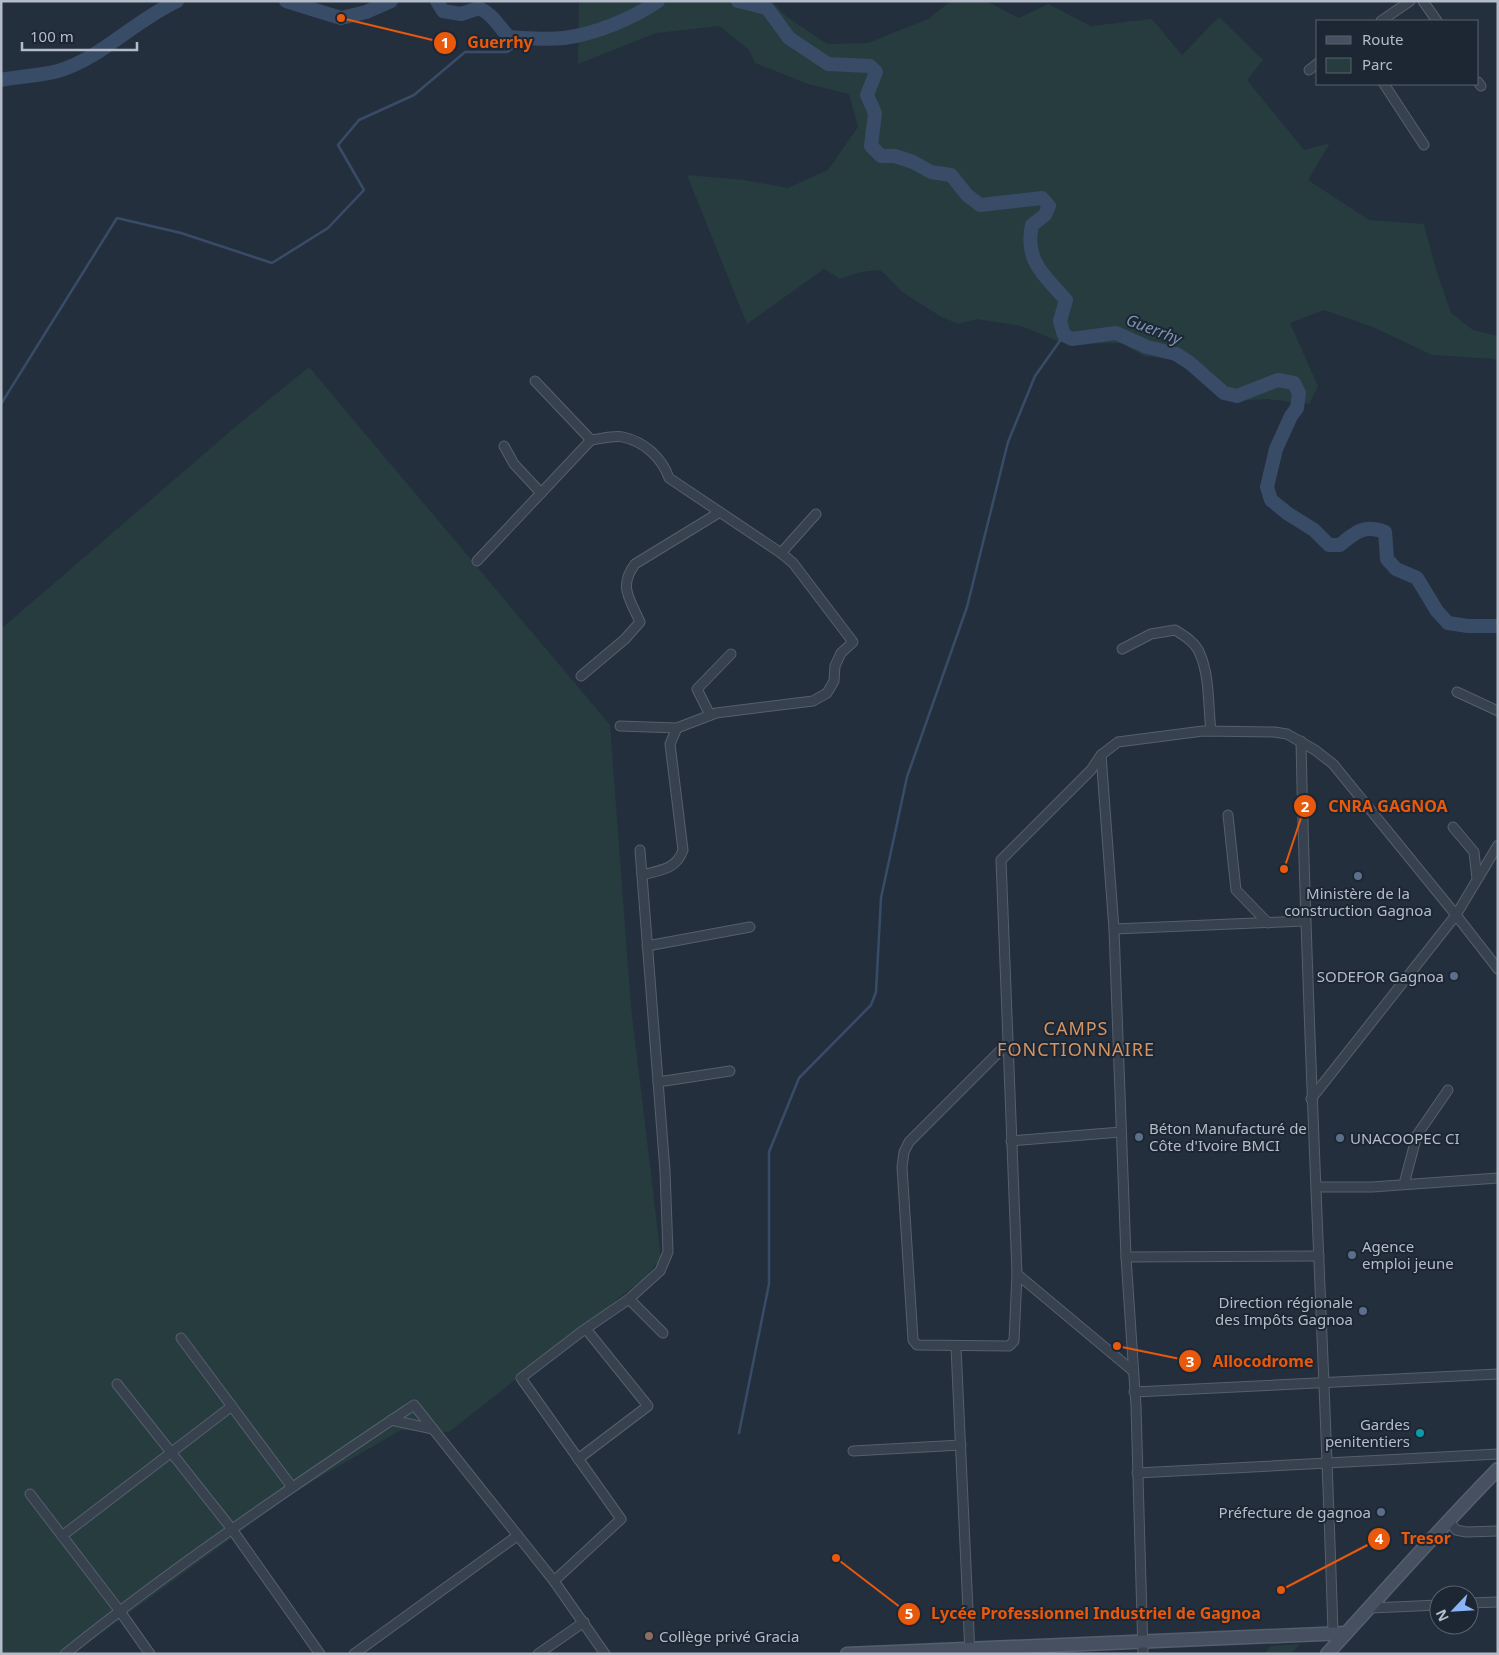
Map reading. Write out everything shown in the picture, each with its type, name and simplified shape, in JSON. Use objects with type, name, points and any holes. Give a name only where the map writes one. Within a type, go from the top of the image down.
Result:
[{"type":"street","points":[[1382,20],[1410,1]]},
{"type":"street","points":[[1423,1],[1436,20]]},
{"type":"street","points":[[1308,70],[1316,65]]},
{"type":"street","points":[[1385,85],[1424,145]]},
{"type":"street","points":[[535,381],[591,440]]},
{"type":"street","points":[[476,561],[591,440],[623,437],[651,450],[664,465],[669,478],[793,563],[853,642],[841,653],[835,666],[834,681],[827,692],[813,700],[710,715],[677,728],[620,726]]},
{"type":"street","points":[[504,446],[514,464],[541,492]]},
{"type":"street","points":[[581,676],[625,639],[640,622],[626,591],[626,576],[635,564],[720,512]]},
{"type":"street","points":[[781,553],[816,514]]},
{"type":"street","points":[[1122,648],[1152,634],[1175,630],[1187,637],[1200,652],[1212,731]]},
{"type":"street","points":[[710,715],[697,689],[731,654]]},
{"type":"street","points":[[1457,692],[1498,711]]},
{"type":"street","points":[[642,875],[671,868],[680,860],[683,850],[670,744],[677,728]]},
{"type":"street","points":[[1007,1044],[909,1142],[904,1152],[902,1166],[913,1340],[917,1345],[956,1347],[1013,1344],[1017,1274],[1001,860],[1091,770],[1101,755],[1118,742],[1212,731],[1274,732],[1287,734],[1301,742],[1332,764],[1498,969]]},
{"type":"street","points":[[1301,742],[1310,1100],[1326,1382],[1333,1633]]},
{"type":"street","points":[[1101,755],[1114,929],[1143,1654]]},
{"type":"street","points":[[1228,815],[1236,890],[1268,923]]},
{"type":"street","points":[[1453,826],[1474,852],[1477,879]]},
{"type":"street","points":[[1310,1100],[1456,915],[1498,845]]},
{"type":"street","points":[[554,1581],[621,1519],[521,1378],[629,1299],[660,1271],[668,1252],[658,1082],[640,850]]},
{"type":"street","points":[[1114,929],[1304,921]]},
{"type":"street","points":[[647,946],[750,926]]},
{"type":"street","points":[[658,1082],[730,1072]]},
{"type":"street","points":[[1404,1184],[1417,1135],[1448,1090]]},
{"type":"street","points":[[1011,1141],[1121,1132]]},
{"type":"street","points":[[1316,1188],[1498,1178]]},
{"type":"street","points":[[1126,1257],[1319,1256]]},
{"type":"street","points":[[1017,1274],[1133,1371]]},
{"type":"street","points":[[629,1299],[663,1333]]},
{"type":"street","points":[[578,1459],[648,1406],[586,1329]]},
{"type":"street","points":[[181,1338],[292,1487]]},
{"type":"street","points":[[956,1347],[970,1651]]},
{"type":"street","points":[[1134,1392],[1498,1374]]},
{"type":"street","points":[[117,1384],[231,1528],[320,1654]]},
{"type":"street","points":[[64,1654],[231,1528],[414,1405],[554,1581],[605,1654]]},
{"type":"street","points":[[62,1536],[232,1406]]},
{"type":"street","points":[[390,1420],[433,1429]]},
{"type":"street","points":[[853,1451],[961,1445]]},
{"type":"street","points":[[1137,1473],[1498,1454]]},
{"type":"street","points":[[1327,1654],[1371,1608],[1448,1520],[1498,1469]]},
{"type":"street","points":[[30,1494],[120,1610],[150,1654]]},
{"type":"street","points":[[1448,1520],[1456,1530],[1498,1531]]},
{"type":"street","points":[[354,1654],[517,1536]]},
{"type":"street","points":[[1479,1603],[1498,1602]]},
{"type":"street","points":[[1371,1608],[1429,1605]]},
{"type":"street","points":[[538,1654],[584,1622]]},
{"type":"street","points":[[847,1654],[970,1651],[1143,1640],[1346,1633]]},
{"type":"green space","points":[[579,1],[771,1],[787,17],[827,44],[868,43],[928,19],[951,1],[986,1],[1019,18],[1048,4],[1091,26],[1152,19],[1182,55],[1219,17],[1263,60],[1247,80],[1304,150],[1330,143],[1308,180],[1369,220],[1424,224],[1434,263],[1451,313],[1473,330],[1498,336],[1498,362],[1494,359],[1432,355],[1373,327],[1324,310],[1290,323],[1318,386],[1309,404],[1268,399],[1237,401],[1222,398],[1184,364],[1173,359],[1144,356],[1121,343],[1076,344],[1060,342],[1021,326],[977,319],[958,324],[940,316],[902,292],[881,270],[860,272],[840,279],[824,269],[747,324],[687,175],[744,180],[788,188],[828,170],[858,127],[849,94],[808,84],[755,63],[749,50],[720,26],[656,33],[578,64]]},
{"type":"green space","points":[[309,367],[610,725],[631,1007],[661,1258],[647,1276],[449,1432],[401,1430],[296,1491],[73,1654],[1,1654],[1,629],[240,423]]},
{"type":"green space","points":[[1300,1644],[1291,1654],[1285,1652],[1283,1654],[1251,1654],[1256,1652],[1265,1653],[1271,1646]]},
{"type":"waterway","name":"Guerrhy","points":[[1,80],[51,73],[74,65],[177,1]]},
{"type":"waterway","name":"Guerrhy","points":[[286,1],[341,18],[366,12],[391,1]]},
{"type":"waterway","name":"Guerrhy","points":[[437,1],[443,11],[461,14],[479,8],[492,18],[509,37],[536,39],[564,38],[601,29],[637,14],[658,1]]},
{"type":"waterway","name":"Guerrhy","points":[[738,1],[767,8],[789,38],[828,64],[870,66],[876,72],[867,95],[875,113],[871,146],[881,156],[895,156],[913,162],[931,172],[951,175],[967,195],[980,205],[1042,198],[1049,206],[1045,215],[1032,225],[1031,249],[1038,267],[1066,300],[1060,321],[1064,335],[1072,339],[1116,333],[1147,347],[1176,354],[1190,363],[1224,393],[1237,396],[1278,380],[1294,383],[1299,393],[1297,408],[1291,416],[1276,449],[1267,487],[1271,500],[1287,513],[1314,530],[1329,545],[1340,545],[1351,536],[1366,529],[1385,532],[1387,559],[1396,569],[1417,578],[1437,611],[1448,623],[1468,626],[1498,626]]},
{"type":"waterway","points":[[1,404],[117,218],[181,233],[272,263],[328,228],[364,190],[338,145],[359,120],[414,95],[465,52],[507,52],[530,38]]},
{"type":"waterway","points":[[739,1433],[769,1284],[769,1152],[799,1078],[871,1005],[876,992],[881,898],[907,777],[967,607],[1008,442],[1035,376],[1064,335]]},
{"type":"place","name":"Guerrhy","points":[[341,18]]},
{"type":"place","name":"CNRA GAGNOA","points":[[1284,869]]},
{"type":"place","name":"Ministère de la construction Gagnoa","points":[[1358,876]]},
{"type":"place","name":"SODEFOR Gagnoa","points":[[1454,976]]},
{"type":"place","name":"Béton Manufacturé de Côte d'Ivoire BMCI","points":[[1139,1137]]},
{"type":"place","name":"UNACOOPEC CI","points":[[1340,1138]]},
{"type":"place","name":"Agence emploi jeune","points":[[1352,1255]]},
{"type":"place","name":"Direction régionale des Impôts Gagnoa","points":[[1363,1311]]},
{"type":"place","name":"Allocodrome","points":[[1117,1346]]},
{"type":"place","name":"Gardes penitentiers","points":[[1420,1433]]},
{"type":"place","name":"Préfecture de gagnoa","points":[[1381,1512]]},
{"type":"place","name":"Lycée Professionnel Industriel de Gagnoa","points":[[836,1558]]},
{"type":"place","name":"Tresor","points":[[1281,1590]]},
{"type":"place","name":"Collège privé Gracia","points":[[649,1636]]},
{"type":"district","name":"CAMPS FONCTIONNAIRE","points":[[1076,1038]]}]
